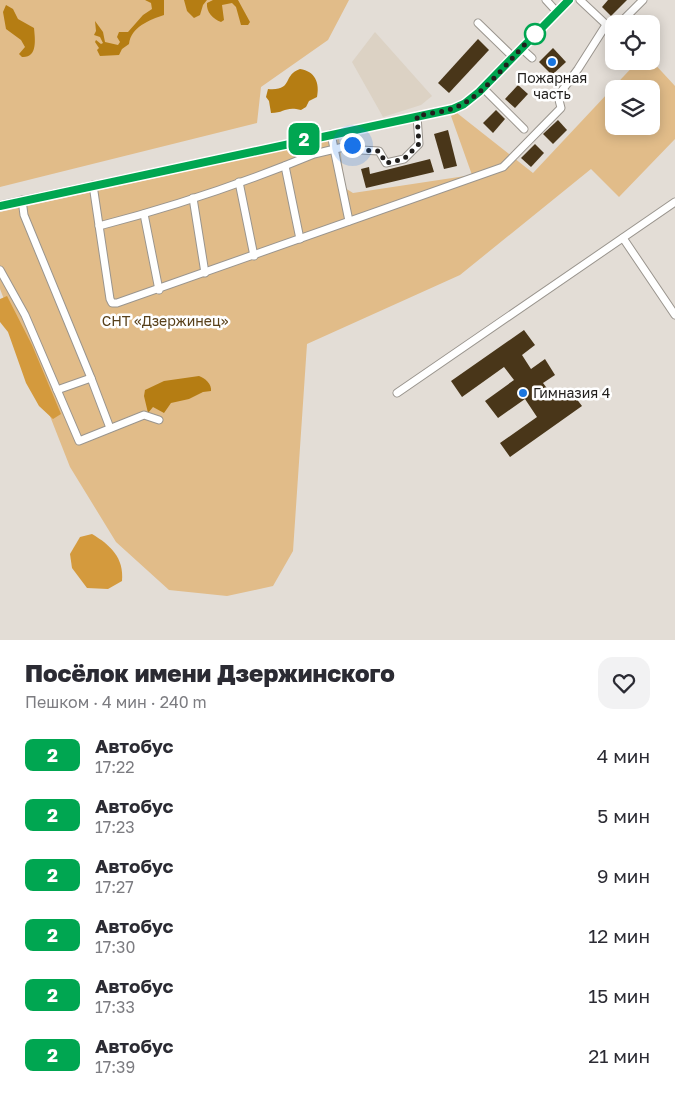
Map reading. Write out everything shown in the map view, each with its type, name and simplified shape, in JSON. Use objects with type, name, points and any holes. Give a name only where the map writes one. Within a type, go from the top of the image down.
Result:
[{"type":"street","points":[[546,0],[557,12]]},
{"type":"street","points":[[0,206],[459,106],[483,88],[569,0]]},
{"type":"street","points":[[580,0],[605,24]]},
{"type":"street","points":[[628,15],[643,0]]},
{"type":"street","points":[[478,23],[513,57]]},
{"type":"street","points":[[93,185],[112,303],[117,303],[159,290],[503,166],[560,108],[558,96],[605,27]]},
{"type":"street","points":[[521,48],[532,58]]},
{"type":"street","points":[[483,88],[524,129]]},
{"type":"street","points":[[99,226],[144,214],[334,148],[352,145],[361,150],[379,151],[386,163],[404,159],[419,144],[417,116]]},
{"type":"street","points":[[331,134],[349,221]]},
{"type":"street","points":[[285,166],[300,239]]},
{"type":"street","points":[[239,182],[254,256]]},
{"type":"street","points":[[192,198],[205,273]]},
{"type":"street","points":[[22,200],[24,215],[110,428]]},
{"type":"street","points":[[397,393],[675,202]]},
{"type":"street","points":[[144,214],[159,290]]},
{"type":"street","points":[[623,238],[675,315]]},
{"type":"street","points":[[0,270],[25,315],[78,441],[144,415],[159,420]]},
{"type":"street","points":[[57,390],[91,378]]},
{"type":"shaded area","points":[[145,0],[164,0],[164,15],[147,22],[137,29],[130,38],[129,44],[122,49],[119,55],[100,56],[97,50],[99,48],[95,42],[96,40],[101,44],[103,43],[100,37],[94,35],[96,31],[95,21],[103,32],[105,42],[118,45],[120,42],[117,37],[119,32],[128,32],[143,15],[152,9],[151,3]]},
{"type":"shaded area","points":[[184,0],[207,0],[203,5],[200,15],[194,18],[187,11]]},
{"type":"shaded area","points":[[213,0],[238,0],[250,22],[248,25],[241,25],[236,7],[232,3],[222,5],[224,20],[218,21],[211,15],[208,9],[207,3]]},
{"type":"shaded area","points":[[6,5],[13,9],[18,19],[34,28],[33,51],[27,56],[22,57],[19,54],[25,47],[21,40],[6,29],[3,12]]},
{"type":"shaded area","points":[[375,32],[432,96],[421,105],[383,117],[352,62]]},
{"type":"shaded area","points":[[300,69],[309,72],[315,78],[318,87],[317,97],[309,101],[306,107],[301,110],[288,109],[271,113],[269,101],[266,97],[268,89],[281,88],[291,75]]},
{"type":"shaded area","points":[[7,296],[32,345],[61,414],[53,419],[39,406],[26,383],[8,332],[0,322],[0,299]]},
{"type":"shaded area","points":[[199,376],[208,382],[211,391],[171,403],[164,413],[153,407],[148,413],[144,396],[145,390],[164,381]]},
{"type":"shaded area","points":[[92,534],[110,547],[121,565],[122,581],[108,589],[87,588],[72,568],[70,554],[80,537]]},
{"type":"green space","points":[[0,0],[349,0],[328,40],[261,87],[257,123],[0,187]]},
{"type":"green space","name":"СНТ «Дзержинец»","points":[[630,70],[660,70],[675,86],[675,139],[619,197],[591,169],[460,275],[307,344],[293,551],[273,586],[227,596],[169,590],[116,542],[70,467],[0,289],[0,212],[339,138],[345,188],[353,193],[472,175],[451,116],[457,113],[533,173],[605,96],[605,135],[660,135],[660,80],[620,80]]},
{"type":"building","points":[[608,0],[627,0],[612,15],[602,7]]},
{"type":"building","points":[[478,39],[489,50],[449,93],[438,83]]},
{"type":"building","name":"Пожарная часть","points":[[553,48],[566,62],[552,75],[539,62]]},
{"type":"building","points":[[518,85],[528,94],[515,108],[505,99]]},
{"type":"building","points":[[496,110],[505,119],[493,133],[483,123]]},
{"type":"building","points":[[558,120],[567,130],[553,144],[543,134]]},
{"type":"building","points":[[448,130],[457,166],[444,169],[434,134]]},
{"type":"building","points":[[535,144],[544,153],[531,167],[521,158]]},
{"type":"building","points":[[430,159],[434,172],[366,188],[361,169],[369,167],[370,174]]},
{"type":"building","name":"Гимназия 4","points":[[524,330],[535,345],[522,355],[531,369],[545,359],[555,375],[543,383],[555,399],[569,389],[582,406],[510,457],[500,443],[537,417],[525,399],[498,418],[485,401],[514,380],[504,367],[462,397],[451,381]]},
{"type":"bus line","name":"2","points":[[0,206],[453,109],[464,104],[479,92],[569,0]]},
{"type":"place","name":"Пожарная часть","points":[[552,62]]},
{"type":"place","name":"Гимназия 4","points":[[523,393]]},
{"type":"route","points":[[352,145],[361,150],[379,151],[386,163],[404,159],[419,144],[417,116],[453,109],[464,104],[479,92],[535,34]]}]
